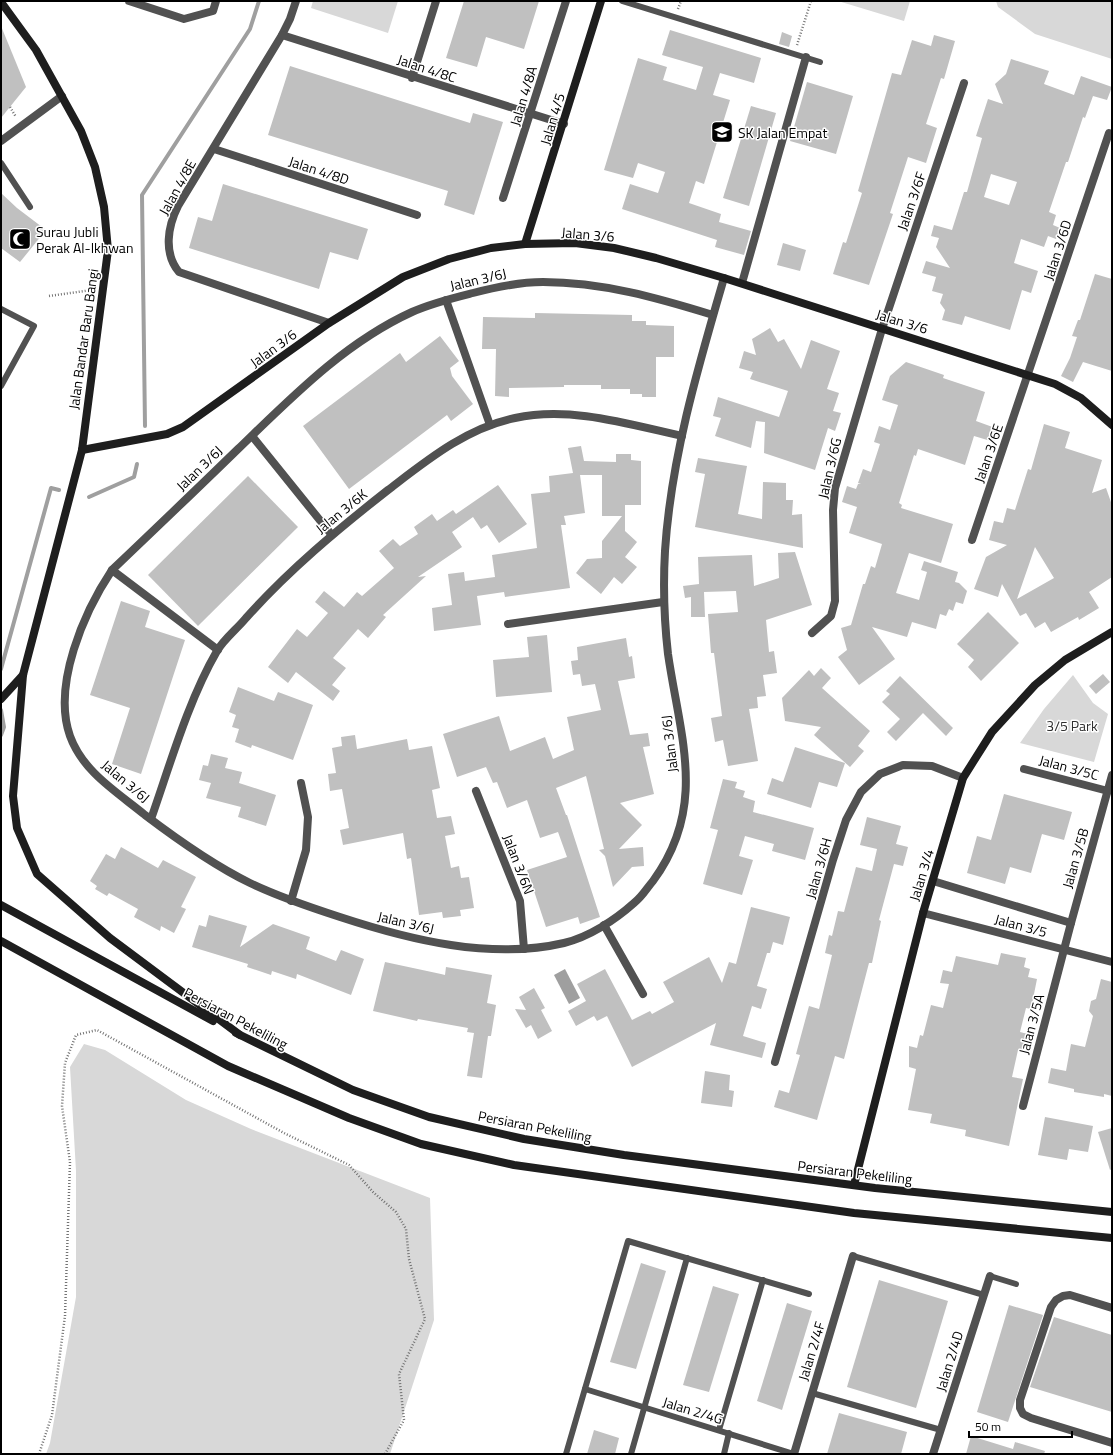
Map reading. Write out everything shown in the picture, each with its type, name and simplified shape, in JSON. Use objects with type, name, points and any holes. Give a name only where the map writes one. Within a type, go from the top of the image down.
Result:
[{"type":"street","points":[[129,1],[184,19],[213,11],[216,1]]},
{"type":"street","name":"Jalan 4/8E","points":[[296,1],[290,19],[282,35],[172,218],[169,233],[172,264],[179,272],[188,276],[329,323]]},
{"type":"street","points":[[412,78],[436,1]]},
{"type":"street","name":"Jalan 4/8A","points":[[504,198],[566,1]]},
{"type":"street","name":"Jalan 4/5","points":[[525,244],[602,1]]},
{"type":"street","name":"Jalan Bandar Baru Bangi","points":[[2,2],[36,50],[81,131],[92,160],[104,207],[108,250],[82,450],[23,675],[13,796],[17,828],[37,874],[110,938],[240,1035]]},
{"type":"street","name":"Jalan 4/8C","points":[[282,35],[412,78],[564,124]]},
{"type":"street","points":[[742,283],[806,57]]},
{"type":"street","name":"Jalan 3/6F","points":[[882,329],[964,83]]},
{"type":"street","points":[[1,141],[62,96]]},
{"type":"street","name":"Jalan 3/6D","points":[[1029,374],[1109,133]]},
{"type":"street","name":"Jalan 4/8D","points":[[214,149],[417,215]]},
{"type":"street","name":"Jalan 3/6","points":[[82,450],[167,434],[183,427],[329,323],[403,277],[449,259],[491,248],[525,244],[575,244],[614,248],[742,283],[882,329],[1029,374],[1055,384],[1081,398],[1112,425]]},
{"type":"street","name":"Jalan 3/6J","points":[[713,315],[647,295],[592,286],[543,282],[507,285],[446,300],[413,311],[384,326],[343,354],[305,385],[112,570],[98,591],[86,616],[75,646],[68,678],[65,708],[69,733],[78,754],[96,776],[198,853],[248,882],[291,902],[380,931],[435,942],[482,948],[524,949],[567,942],[604,925],[637,902],[666,862],[684,816],[687,762],[668,654],[663,602],[665,549],[672,486],[682,436],[724,278]]},
{"type":"street","points":[[446,300],[490,425]]},
{"type":"street","name":"Jalan 3/6G","points":[[812,633],[827,621],[834,609],[836,593],[833,510],[835,488],[882,329]]},
{"type":"street","name":"Jalan 3/6E","points":[[972,540],[1029,374]]},
{"type":"street","name":"Jalan 3/6K","points":[[151,819],[195,698],[218,650],[274,587],[332,534],[420,465],[466,435],[490,425],[514,418],[539,414],[574,415],[607,419],[682,436]]},
{"type":"street","points":[[252,436],[332,534]]},
{"type":"street","points":[[112,570],[218,650]]},
{"type":"street","points":[[508,624],[663,602]]},
{"type":"street","name":"Jalan 3/4","points":[[854,1185],[923,913],[963,778],[992,732],[1035,685],[1065,660],[1112,632]]},
{"type":"street","points":[[1,700],[23,675]]},
{"type":"street","name":"Jalan 3/6H","points":[[775,1062],[846,820],[861,792],[880,774],[903,765],[932,766],[963,778]]},
{"type":"street","name":"Jalan 3/5C","points":[[1024,769],[1108,791]]},
{"type":"street","name":"Jalan 3/5B","points":[[1064,949],[1112,775]]},
{"type":"street","points":[[291,902],[306,850],[308,817],[301,784]]},
{"type":"street","name":"Jalan 3/6N","points":[[476,791],[520,901],[524,949]]},
{"type":"street","name":"Jalan 3/5","points":[[933,881],[1071,923]]},
{"type":"street","name":"Persiaran Pekeliling","points":[[1,905],[240,1035],[352,1090],[429,1118],[524,1139],[624,1155],[854,1185],[1112,1212]]},
{"type":"street","name":"Jalan 3/5","points":[[923,913],[1112,962]]},
{"type":"street","points":[[604,925],[643,994]]},
{"type":"street","points":[[1,941],[228,1066],[349,1118],[421,1144],[514,1165],[830,1209],[1112,1238]]},
{"type":"street","name":"Jalan 3/5A","points":[[1023,1106],[1064,949]]},
{"type":"street","name":"Jalan 2/4F","points":[[794,1454],[853,1256]]},
{"type":"street","name":"Jalan 2/4D","points":[[934,1454],[990,1276]]},
{"type":"street","points":[[1112,1308],[1070,1295],[1063,1296],[1056,1300],[1051,1307],[1020,1400],[1020,1408],[1023,1414],[1112,1442]]},
{"type":"lane","points":[[622,1],[820,62]]},
{"type":"lane","points":[[1,163],[30,207]]},
{"type":"lane","points":[[1,309],[34,326],[1,386]]},
{"type":"lane","points":[[566,1454],[628,1241],[809,1294]]},
{"type":"lane","points":[[853,1256],[984,1295]]},
{"type":"lane","points":[[630,1454],[687,1258]]},
{"type":"lane","points":[[990,1276],[1016,1284]]},
{"type":"lane","points":[[719,1430],[763,1280]]},
{"type":"lane","name":"Jalan 2/4G","points":[[585,1389],[794,1454]]},
{"type":"lane","points":[[812,1392],[941,1430]]},
{"type":"lane","points":[[724,1454],[729,1433]]},
{"type":"path","points":[[794,53],[811,1]]},
{"type":"path","points":[[49,296],[103,289]]},
{"type":"path","points":[[40,1454],[52,1415],[65,1316],[70,1162],[62,1106],[65,1063],[76,1035],[97,1030],[284,1133],[349,1165],[373,1192],[396,1212],[406,1229],[409,1259],[425,1319],[399,1374],[404,1420],[385,1454]]},
{"type":"green space","points":[[313,1],[398,1],[388,33],[311,8]]},
{"type":"green space","points":[[838,1],[910,1],[904,21]]},
{"type":"green space","points":[[996,1],[1112,1],[1112,59],[1035,34],[998,7]]},
{"type":"green space","name":"3/5 Park","points":[[1073,675],[1093,703],[1108,714],[1094,762],[1020,743],[1044,709]]},
{"type":"green space","points":[[84,1044],[105,1050],[186,1100],[251,1129],[430,1198],[434,1320],[390,1454],[46,1454],[50,1443],[76,1297],[76,1171],[70,1067]]},
{"type":"shaded area","points":[[565,969],[580,998],[569,1004],[554,975]]},
{"type":"building","points":[[464,1],[539,1],[524,49],[486,37],[477,67],[446,58]]},
{"type":"building","points":[[1,26],[26,87],[1,118]]},
{"type":"building","points":[[670,30],[761,58],[754,83],[720,73],[713,95],[730,100],[704,184],[696,181],[689,203],[721,214],[719,222],[751,231],[744,255],[715,247],[717,240],[622,209],[630,184],[658,193],[665,172],[638,163],[633,178],[604,170],[638,58],[667,67],[663,80],[696,90],[703,67],[662,55]]},
{"type":"building","points":[[782,32],[792,36],[789,47],[779,44]]},
{"type":"building","points":[[934,35],[955,41],[944,79],[941,78],[926,124],[937,128],[926,163],[908,157],[890,213],[893,214],[869,285],[833,274],[843,242],[846,243],[862,193],[858,191],[892,73],[901,75],[912,40],[931,46]]},
{"type":"building","points":[[1011,59],[1049,71],[1044,84],[1074,95],[1081,76],[1112,87],[1107,100],[1093,96],[1085,118],[1083,117],[1068,162],[1066,162],[1049,212],[1056,215],[1053,225],[1060,228],[1056,239],[1048,236],[1044,247],[1021,239],[1014,263],[1038,271],[1031,293],[1022,290],[1010,330],[965,316],[962,325],[942,320],[945,310],[940,303],[943,294],[932,291],[936,277],[922,273],[926,261],[950,268],[936,247],[939,238],[931,236],[934,225],[952,230],[964,192],[967,192],[982,138],[976,136],[988,99],[1003,104],[995,84],[1006,74]],"holes":[[[991,174],[1017,182],[1009,205],[984,197]]]},
{"type":"building","points":[[290,66],[470,123],[473,113],[503,122],[474,215],[444,205],[448,191],[268,135]]},
{"type":"building","points":[[807,82],[853,96],[836,154],[790,141]]},
{"type":"building","points":[[751,106],[776,113],[749,206],[723,198]]},
{"type":"building","points":[[223,184],[368,229],[358,260],[330,252],[319,289],[189,248],[198,217],[212,221]]},
{"type":"building","name":"Surau Jubli Perak Al-Ikhwan","points":[[1,193],[17,208],[46,230],[20,262],[1,248]]},
{"type":"building","points":[[783,243],[806,250],[800,271],[777,265]]},
{"type":"building","points":[[1095,274],[1112,279],[1112,371],[1083,362],[1073,382],[1061,376],[1070,358],[1077,337],[1072,336],[1078,320],[1080,320]]},
{"type":"building","points":[[535,313],[632,315],[632,321],[646,321],[646,325],[674,326],[674,357],[656,357],[656,397],[642,397],[642,394],[630,394],[630,389],[601,389],[601,385],[564,385],[564,387],[509,388],[509,397],[495,396],[496,349],[482,349],[483,317],[535,318]]},
{"type":"building","points":[[770,328],[778,342],[784,339],[801,369],[811,340],[840,351],[827,389],[839,393],[833,411],[841,413],[835,431],[828,428],[815,470],[764,453],[765,422],[756,421],[751,448],[715,436],[721,418],[713,416],[718,397],[779,417],[788,391],[750,379],[753,372],[739,368],[744,351],[756,355],[752,339]]},
{"type":"building","points":[[440,336],[459,361],[450,368],[452,376],[473,404],[451,421],[447,415],[349,489],[303,426],[400,353],[406,362]]},
{"type":"building","points":[[906,362],[944,375],[943,378],[985,392],[976,421],[998,429],[994,442],[974,436],[965,465],[918,449],[916,456],[914,455],[899,503],[902,505],[901,508],[953,524],[941,563],[909,553],[896,593],[919,600],[927,572],[921,570],[924,561],[958,572],[955,582],[959,583],[967,591],[963,604],[956,602],[953,611],[949,609],[946,616],[940,614],[936,629],[912,622],[907,637],[872,627],[895,659],[859,685],[838,657],[847,650],[841,628],[851,625],[863,584],[865,584],[871,566],[875,568],[882,544],[849,533],[857,507],[842,502],[847,486],[856,489],[858,484],[861,484],[858,483],[863,469],[871,472],[880,444],[874,442],[879,426],[890,430],[898,405],[882,400],[890,376]]},
{"type":"building","points":[[1044,424],[1070,432],[1065,448],[1102,460],[1092,493],[1106,488],[1112,505],[1112,577],[1089,592],[1099,608],[1079,620],[1078,617],[1051,632],[1045,622],[1035,628],[1026,613],[1020,616],[1002,584],[998,597],[974,589],[986,557],[1007,545],[989,540],[994,521],[1003,523],[1007,508],[1015,510],[1028,469],[1031,470]],"holes":[[[1035,547],[1054,578],[1017,599]]]},
{"type":"building","points":[[581,446],[584,461],[616,462],[616,454],[631,454],[631,460],[641,461],[641,505],[625,505],[625,531],[637,542],[625,557],[637,567],[622,584],[614,577],[601,594],[576,573],[587,559],[602,558],[602,541],[622,516],[602,516],[602,475],[580,475],[585,513],[564,516],[566,525],[561,525],[570,588],[505,597],[504,592],[477,596],[481,625],[434,631],[432,608],[452,605],[448,574],[464,572],[465,581],[495,577],[492,555],[537,548],[531,494],[550,492],[549,476],[573,473],[568,448]]},
{"type":"building","points":[[698,458],[747,466],[738,514],[762,519],[763,482],[786,483],[786,500],[793,500],[792,515],[802,514],[803,548],[695,527],[705,474],[695,472]]},
{"type":"building","points":[[248,476],[298,527],[198,626],[148,575]]},
{"type":"building","points":[[498,485],[527,524],[499,543],[487,525],[481,529],[473,517],[452,532],[462,547],[418,577],[426,576],[383,615],[386,617],[368,638],[358,629],[333,658],[346,668],[332,685],[340,691],[333,701],[296,672],[288,683],[268,667],[297,629],[307,637],[328,613],[315,602],[324,591],[344,607],[357,592],[362,596],[394,568],[379,551],[393,539],[400,546],[418,534],[414,527],[432,514],[437,521],[453,510],[456,514]]},
{"type":"building","points":[[795,552],[812,605],[766,620],[769,652],[774,651],[777,673],[763,675],[766,696],[757,697],[758,708],[749,709],[758,761],[728,766],[723,740],[715,742],[711,718],[722,716],[714,653],[711,653],[708,614],[738,612],[736,591],[704,592],[705,617],[691,617],[691,597],[685,598],[683,586],[699,584],[698,557],[752,555],[754,586],[779,578],[778,553]]},
{"type":"building","points":[[121,601],[150,611],[145,627],[185,640],[141,774],[112,764],[130,708],[90,695]]},
{"type":"building","points":[[988,612],[1019,643],[981,681],[968,667],[974,660],[957,644]]},
{"type":"building","points":[[547,635],[552,692],[496,697],[493,660],[529,657],[527,637]]},
{"type":"building","points":[[626,638],[629,657],[632,656],[635,678],[618,681],[630,735],[648,733],[650,746],[643,747],[654,794],[620,803],[642,825],[619,849],[643,847],[644,866],[632,867],[613,887],[605,856],[599,850],[604,849],[586,776],[556,788],[567,815],[600,917],[580,924],[578,917],[546,927],[527,870],[567,857],[558,832],[540,838],[527,800],[507,808],[497,782],[493,783],[486,767],[457,777],[443,734],[499,716],[510,751],[545,737],[553,759],[574,750],[567,717],[601,710],[595,684],[582,686],[580,674],[573,675],[571,661],[578,660],[577,647]]},
{"type":"building","points":[[821,668],[831,678],[822,688],[870,731],[858,746],[864,751],[850,767],[814,735],[821,727],[785,721],[782,698],[809,670],[814,676]]},
{"type":"building","points":[[1103,674],[1110,682],[1096,694],[1089,686]]},
{"type":"building","points":[[900,676],[953,728],[946,736],[923,713],[896,741],[887,732],[900,719],[882,702],[890,694],[886,691]]},
{"type":"building","points":[[238,687],[274,701],[278,692],[313,705],[293,760],[252,745],[251,748],[235,742],[239,729],[232,727],[236,715],[229,712]]},
{"type":"building","points":[[355,735],[357,749],[407,739],[409,750],[432,746],[440,788],[432,790],[437,818],[451,816],[455,834],[445,836],[451,868],[459,866],[461,878],[469,877],[474,908],[460,910],[461,916],[443,918],[442,912],[419,915],[411,858],[407,859],[403,833],[343,845],[340,830],[349,828],[342,789],[330,791],[328,774],[336,773],[332,748],[342,746],[341,737]]},
{"type":"building","points":[[795,747],[845,763],[837,787],[819,782],[811,808],[767,794],[772,778],[783,782]]},
{"type":"building","points":[[211,754],[228,758],[225,768],[242,772],[239,783],[276,795],[266,826],[238,817],[241,807],[206,798],[211,783],[199,780],[203,765],[208,766]]},
{"type":"building","points":[[723,779],[737,782],[735,788],[745,791],[743,797],[755,801],[753,812],[814,828],[805,860],[772,851],[774,844],[745,836],[739,856],[753,860],[742,895],[703,884],[718,830],[710,828]]},
{"type":"building","points":[[1004,794],[1072,812],[1064,840],[1042,834],[1031,873],[1010,867],[1005,884],[967,873],[977,836],[991,840]]},
{"type":"building","points":[[867,817],[901,826],[896,844],[908,847],[903,866],[894,864],[879,920],[881,921],[872,963],[869,963],[844,1059],[835,1056],[817,1120],[774,1107],[779,1090],[789,1093],[800,1055],[796,1054],[809,1006],[819,1009],[832,955],[825,953],[829,935],[832,936],[838,911],[844,912],[856,867],[872,871],[877,849],[860,845]]},
{"type":"building","points":[[121,847],[158,868],[163,860],[196,877],[181,907],[186,909],[174,933],[161,926],[160,931],[134,917],[138,909],[109,893],[107,896],[95,889],[97,886],[90,881],[106,854],[115,859]]},
{"type":"building","points":[[751,907],[790,917],[783,945],[773,942],[770,953],[767,953],[757,986],[767,989],[761,1009],[752,1006],[743,1036],[766,1043],[762,1058],[710,1045],[716,1023],[632,1067],[607,1016],[597,1021],[594,1016],[576,1026],[568,1011],[586,1001],[577,984],[605,969],[632,1020],[650,1011],[652,1014],[674,1002],[663,982],[709,957],[722,983],[729,962],[736,964]]},
{"type":"building","points":[[209,915],[247,926],[240,947],[273,924],[310,937],[306,949],[336,961],[341,950],[364,959],[351,995],[297,974],[296,979],[272,971],[271,975],[247,967],[248,964],[192,947],[199,925],[206,927]]},
{"type":"building","points":[[1001,953],[1026,958],[1024,967],[1030,969],[1028,977],[1037,979],[1031,1009],[1026,1008],[1020,1032],[1032,1035],[1028,1052],[1018,1050],[1012,1077],[1023,1079],[1009,1146],[965,1136],[966,1130],[930,1123],[932,1114],[908,1110],[916,1069],[909,1067],[909,1046],[917,1048],[920,1035],[923,1036],[931,1005],[943,1008],[949,984],[940,983],[943,970],[952,972],[956,956],[998,965]]},
{"type":"building","points":[[385,962],[445,975],[446,967],[492,975],[487,1003],[496,1005],[491,1036],[488,1036],[482,1078],[467,1076],[474,1033],[467,1032],[468,1028],[418,1019],[417,1021],[373,1011]]},
{"type":"building","points":[[1101,979],[1112,982],[1112,1096],[1104,1094],[1104,1097],[1074,1092],[1074,1089],[1048,1083],[1051,1068],[1066,1071],[1071,1044],[1085,1047],[1093,1016],[1089,1011],[1091,1001],[1096,999]]},
{"type":"building","points":[[534,988],[545,1008],[541,1010],[552,1031],[538,1039],[531,1025],[526,1028],[515,1009],[526,1010],[519,997]]},
{"type":"building","points":[[705,1071],[730,1075],[729,1090],[734,1091],[732,1107],[701,1103]]},
{"type":"building","points":[[1045,1117],[1093,1126],[1088,1152],[1069,1149],[1067,1160],[1038,1155]]},
{"type":"building","points":[[1112,1128],[1112,1169],[1110,1170],[1098,1132]]},
{"type":"building","points":[[641,1263],[666,1271],[636,1369],[610,1362]]},
{"type":"building","points":[[879,1280],[948,1301],[916,1408],[847,1387]]},
{"type":"building","points":[[713,1286],[739,1294],[709,1392],[683,1385]]},
{"type":"building","points":[[787,1303],[812,1311],[782,1410],[757,1401]]},
{"type":"building","points":[[1009,1305],[1043,1315],[1008,1422],[977,1412]]},
{"type":"building","points":[[1054,1317],[1112,1335],[1112,1412],[1030,1387]]},
{"type":"building","points":[[839,1413],[907,1432],[901,1454],[827,1454]]},
{"type":"building","points":[[594,1430],[619,1438],[615,1454],[587,1454]]},
{"type":"building","points":[[971,1436],[1013,1449],[1015,1442],[1045,1451],[1044,1454],[966,1454]]},
{"type":"waterway","points":[[145,426],[142,195],[250,29],[259,1]]},
{"type":"waterway","points":[[89,497],[134,477],[137,464]]},
{"type":"waterway","points":[[1,669],[51,488],[59,490]]},
{"type":"waterway","points":[[1,710],[4,727],[1,735]]},
{"type":"place","name":"SK Jalan Empat","points":[[722,132]]},
{"type":"place","name":"Surau Jubli Perak Al-Ikhwan","points":[[20,239]]}]
